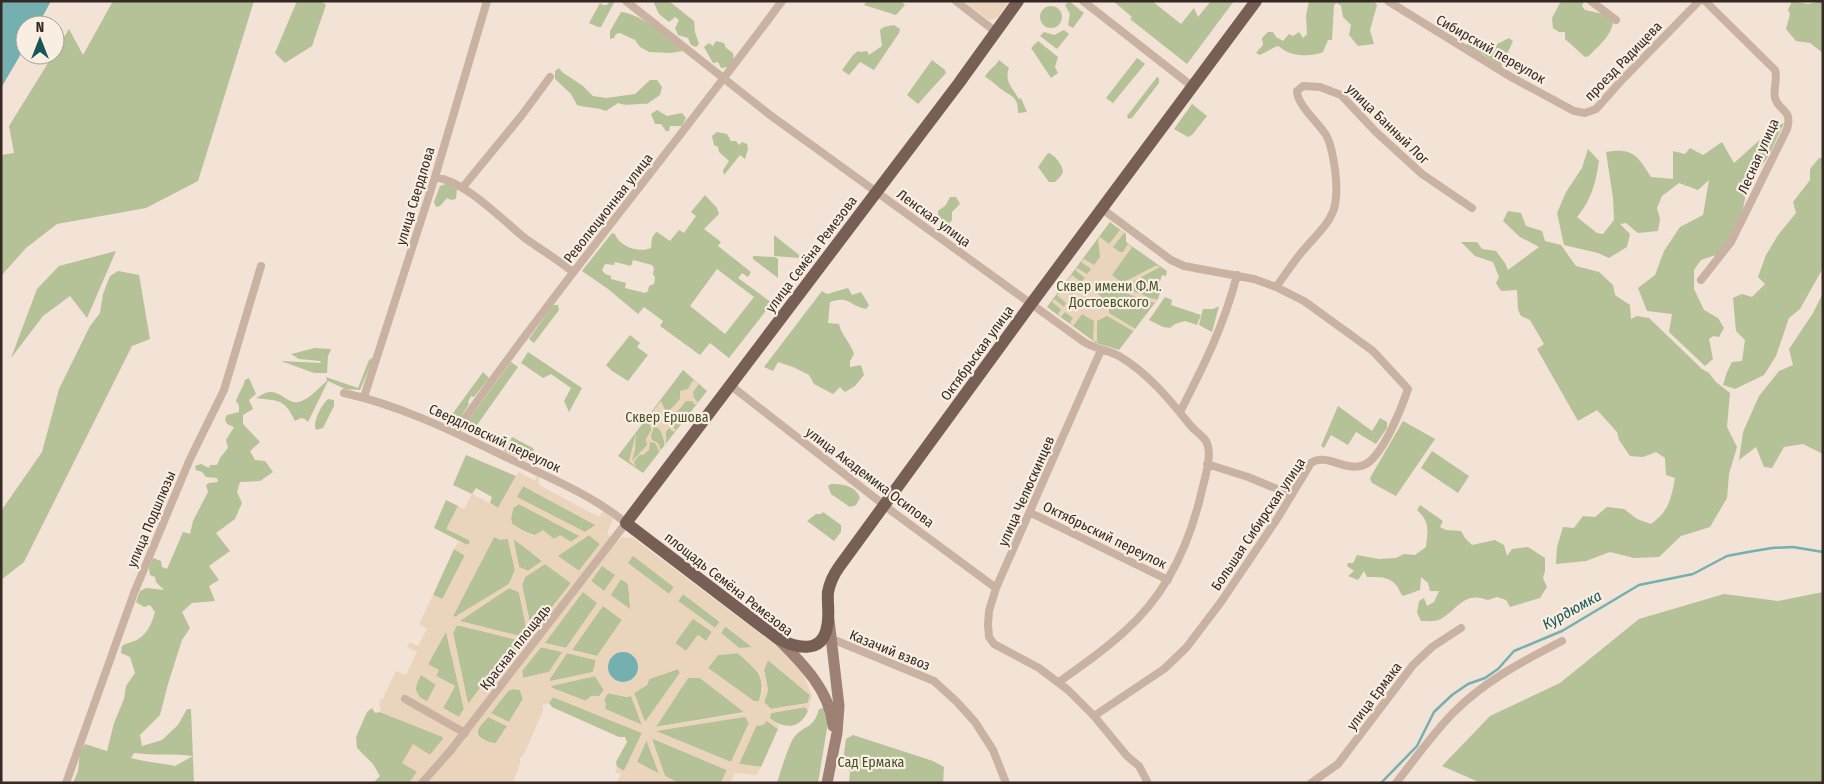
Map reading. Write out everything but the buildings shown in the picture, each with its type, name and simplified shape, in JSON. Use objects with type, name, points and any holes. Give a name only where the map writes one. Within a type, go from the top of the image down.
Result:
[{"type":"main road","name":"улица Семёна Ремезова","points":[[626,523],[959,83],[1018,1]]},
{"type":"main road","name":"Октябрьская улица","points":[[832,758],[837,733],[839,706],[828,614],[828,591],[834,575],[1101,208],[1256,1]]},
{"type":"main road","name":"площадь Семёна Ремезова","points":[[626,523],[777,638],[805,668],[828,702],[833,725],[832,758]]},
{"type":"main road","points":[[777,638],[795,647],[814,645],[819,642],[826,632],[828,614]]},
{"type":"main road","points":[[827,783],[832,758]]},
{"type":"street","name":"улица Свердлова","points":[[364,397],[435,177],[487,1]]},
{"type":"street","name":"Ленская улица","points":[[626,1],[770,115],[1031,304],[1090,346],[1115,354],[1127,361],[1167,397],[1206,441],[1208,449],[1207,464],[1198,508],[1178,563],[1168,580],[1144,613],[1126,631],[1059,682]]},
{"type":"street","name":"Революционная улица","points":[[456,431],[491,380],[782,1]]},
{"type":"street","points":[[956,1],[996,32]]},
{"type":"street","points":[[1083,1],[1193,87]]},
{"type":"street","name":"Сибирский переулок","points":[[1388,1],[1511,77],[1574,111],[1585,114]]},
{"type":"street","points":[[1591,1],[1616,20]]},
{"type":"street","name":"проезд Радищева","points":[[1585,114],[1596,109],[1699,1]]},
{"type":"street","name":"Лесная улица","points":[[1701,280],[1731,242],[1787,129],[1789,121],[1787,112],[1776,100],[1777,78],[1775,70],[1706,1]]},
{"type":"street","points":[[463,187],[522,115],[550,77]]},
{"type":"street","name":"улица Банный Лог","points":[[1276,287],[1301,253],[1327,225],[1335,206],[1336,181],[1330,146],[1322,130],[1298,98],[1297,92],[1303,86],[1320,86],[1341,95],[1376,132],[1422,174],[1472,208]]},
{"type":"street","points":[[435,177],[463,187],[528,240],[573,272]]},
{"type":"street","name":"Большая Сибирская улица","points":[[1094,716],[1158,673],[1186,648],[1221,602],[1311,463],[1316,460],[1323,460],[1354,467],[1365,465],[1372,460],[1395,423],[1408,388],[1373,351],[1304,301],[1276,287],[1254,279],[1184,266],[1171,260],[1101,208]]},
{"type":"street","name":"улица Подшлюзы","points":[[66,783],[134,593],[190,459],[224,390],[261,266]]},
{"type":"street","points":[[1180,412],[1219,333],[1229,305],[1236,275]]},
{"type":"street","name":"улица Челюскинцев","points":[[1059,682],[1039,668],[994,644],[989,637],[989,611],[996,588],[1101,350]]},
{"type":"street","name":"улица Академика Осипова","points":[[730,385],[996,588]]},
{"type":"street","name":"Свердловский переулок","points":[[344,393],[364,397],[456,431],[580,492],[613,512],[626,523]]},
{"type":"street","points":[[1207,464],[1248,477],[1292,495]]},
{"type":"street","name":"Октябрьский переулок","points":[[1031,512],[1168,580]]},
{"type":"street","name":"Красная площадь","points":[[422,783],[465,733],[626,523]]},
{"type":"street","name":"улица Ермака","points":[[1311,783],[1330,771],[1342,760],[1413,665],[1432,647],[1461,628]]},
{"type":"street","name":"Казачий взвоз","points":[[832,640],[934,681],[975,722],[992,750],[1006,783]]},
{"type":"street","points":[[1396,783],[1442,724],[1468,700],[1522,662],[1562,641]]},
{"type":"street","points":[[1059,682],[1094,716],[1127,756],[1139,766],[1148,783]]},
{"type":"street","points":[[404,699],[465,733]]},
{"type":"green space","points":[[113,1],[254,1],[198,181],[146,208],[57,224],[26,248],[1,276],[1,155],[14,153],[9,126],[47,65],[65,65],[65,36],[69,29],[83,55]]},
{"type":"green space","points":[[297,1],[321,1],[326,5],[312,46],[285,63],[275,53]]},
{"type":"green space","points":[[610,1],[615,1],[601,27],[589,23],[600,3],[607,5]]},
{"type":"green space","points":[[653,1],[669,1],[694,21],[699,44],[696,47],[691,45],[688,38],[678,35],[675,28],[679,20],[675,17],[669,22],[659,14]]},
{"type":"green space","points":[[867,1],[901,1],[905,5],[896,15],[864,5]]},
{"type":"green space","points":[[1069,1],[1084,13],[1073,28],[1068,25],[1070,14],[1065,5]]},
{"type":"green space","points":[[1113,1],[1152,1],[1181,24],[1194,8],[1198,17],[1211,1],[1234,1],[1187,64],[1130,19],[1132,17]]},
{"type":"green space","points":[[1309,1],[1374,1],[1377,5],[1370,30],[1374,44],[1358,46],[1349,35],[1351,25],[1343,17],[1341,6],[1337,3],[1334,5],[1332,40],[1328,40],[1323,52],[1313,55],[1301,55],[1289,53],[1277,46],[1260,55],[1256,53],[1263,45],[1262,38],[1268,32],[1273,32],[1276,37],[1283,41],[1289,34],[1293,36],[1299,32],[1303,38],[1307,34],[1306,16]]},
{"type":"green space","points":[[1561,1],[1584,1],[1582,6],[1585,10],[1603,14],[1613,20],[1611,31],[1589,56],[1585,57],[1565,39],[1565,32],[1559,32],[1553,28],[1552,18]]},
{"type":"green space","points":[[1792,1],[1808,4],[1823,1],[1823,53],[1810,43],[1796,41],[1786,29],[1790,14],[1788,10]]},
{"type":"green space","points":[[1047,6],[1055,6],[1062,13],[1062,21],[1055,28],[1047,28],[1040,21],[1040,13]]},
{"type":"green space","points":[[621,12],[646,22],[683,51],[671,53],[649,52],[640,47],[635,40],[620,33],[610,39],[610,31]]},
{"type":"green space","points":[[894,25],[900,29],[899,33],[874,70],[860,62],[849,75],[842,70],[858,51],[867,51],[869,55],[882,46],[880,30]]},
{"type":"green space","points":[[1064,30],[1069,34],[1057,49],[1040,36],[1044,32],[1054,35]]},
{"type":"green space","points":[[1509,38],[1513,41],[1501,67],[1484,55],[1466,46],[1470,40],[1477,39],[1495,50],[1497,44]]},
{"type":"green space","points":[[716,41],[724,43],[726,48],[733,53],[734,60],[728,67],[721,68],[718,62],[713,63],[704,47],[709,43],[713,46]]},
{"type":"green space","points":[[1038,41],[1058,57],[1055,67],[1058,73],[1051,78],[1031,48]]},
{"type":"green space","points":[[1137,58],[1145,64],[1113,103],[1106,98]]},
{"type":"green space","points":[[932,60],[945,70],[946,73],[918,104],[907,95]]},
{"type":"green space","points":[[999,60],[1009,68],[1008,80],[1019,99],[1021,98],[1027,112],[1018,113],[1016,100],[985,77]]},
{"type":"green space","points":[[559,68],[593,96],[606,98],[635,94],[650,80],[657,80],[662,87],[660,95],[647,104],[625,105],[618,103],[606,111],[577,105],[571,94],[555,79],[555,71]]},
{"type":"green space","points":[[1157,77],[1159,78],[1159,83],[1132,118],[1128,119],[1127,116]]},
{"type":"green space","points":[[1192,104],[1207,116],[1192,135],[1188,137],[1174,129]]},
{"type":"green space","points":[[657,110],[667,116],[682,113],[686,118],[682,126],[670,126],[669,131],[666,131],[661,124],[655,124],[651,114]]},
{"type":"green space","points":[[1784,123],[1769,155],[1747,188],[1743,209],[1726,244],[1716,255],[1701,260],[1694,270],[1694,289],[1704,310],[1718,318],[1724,328],[1719,337],[1713,336],[1709,339],[1713,359],[1705,366],[1669,332],[1672,314],[1647,311],[1638,288],[1655,275],[1664,251],[1680,227],[1703,215],[1709,180],[1698,190],[1679,183],[1662,196],[1657,208],[1660,219],[1658,231],[1638,233],[1626,223],[1620,224],[1630,234],[1627,247],[1609,258],[1598,253],[1564,245],[1557,213],[1566,192],[1582,168],[1588,149],[1599,161],[1598,169],[1589,198],[1577,217],[1597,233],[1603,234],[1614,220],[1613,198],[1606,152],[1629,152],[1638,159],[1651,177],[1673,179],[1673,151],[1685,154],[1690,148],[1703,155],[1722,142],[1734,163],[1773,128]]},
{"type":"green space","points":[[717,132],[727,134],[731,141],[736,141],[739,145],[742,142],[747,144],[748,149],[745,159],[740,155],[724,175],[723,170],[729,161],[719,152],[718,147],[714,145],[712,136]]},
{"type":"green space","points":[[1048,153],[1060,163],[1063,169],[1060,177],[1055,182],[1049,182],[1038,167]]},
{"type":"green space","points":[[1819,158],[1823,158],[1823,268],[1800,309],[1789,318],[1776,356],[1764,375],[1735,389],[1723,385],[1732,362],[1742,361],[1745,340],[1736,331],[1733,298],[1742,294],[1752,297],[1765,284],[1758,277],[1766,255],[1778,235],[1796,213],[1793,202],[1810,180],[1810,169]]},
{"type":"green space","points":[[446,184],[457,189],[456,199],[451,200],[447,198],[440,206],[436,207],[434,202],[440,186]]},
{"type":"green space","points":[[705,195],[717,208],[719,214],[704,229],[721,242],[718,246],[751,272],[748,277],[742,273],[738,278],[772,303],[729,358],[710,343],[700,355],[660,326],[663,321],[644,307],[638,314],[608,289],[582,271],[612,233],[630,248],[641,250],[651,248],[652,238],[657,232],[670,241],[679,230],[684,233],[696,216],[691,212]],"holes":[[[633,260],[652,265],[654,268],[654,284],[649,286],[648,291],[645,293],[625,288],[626,283],[611,279],[611,276],[605,274],[602,270],[605,264],[614,265],[615,262],[631,266]],[[717,269],[754,297],[725,334],[690,306]]]},
{"type":"green space","points":[[950,197],[956,197],[960,204],[952,212],[952,220],[948,225],[938,217],[938,211],[946,205]]},
{"type":"green space","points":[[1508,211],[1521,213],[1526,226],[1542,231],[1545,241],[1561,245],[1576,266],[1599,272],[1613,285],[1615,295],[1630,305],[1631,319],[1637,316],[1649,318],[1730,393],[1727,427],[1737,447],[1729,474],[1727,498],[1710,527],[1681,536],[1659,557],[1634,558],[1610,552],[1586,561],[1556,564],[1557,547],[1563,527],[1574,528],[1583,516],[1595,517],[1607,507],[1624,509],[1637,519],[1651,524],[1662,514],[1668,504],[1675,478],[1666,475],[1665,458],[1656,452],[1643,457],[1630,456],[1619,440],[1617,432],[1597,410],[1578,421],[1537,349],[1544,344],[1530,320],[1521,316],[1518,310],[1517,290],[1501,291],[1496,283],[1499,277],[1493,262],[1475,256],[1461,242],[1477,242],[1482,249],[1496,251],[1508,270],[1539,247],[1520,237],[1503,221]]},
{"type":"green space","name":"Сквер имени Ф.М. Достоевского","points":[[1110,222],[1126,234],[1126,242],[1167,271],[1166,276],[1162,275],[1157,291],[1160,293],[1158,299],[1119,350],[1096,343],[1047,307]]},
{"type":"green space","points":[[774,235],[799,255],[799,258],[774,256]]},
{"type":"green space","points":[[116,251],[87,318],[70,296],[43,316],[11,358],[37,289],[59,266]]},
{"type":"green space","points":[[753,256],[775,257],[778,259],[778,278],[753,259]]},
{"type":"green space","points":[[118,271],[139,275],[150,339],[132,346],[24,562],[1,580],[1,511],[42,452],[59,389],[90,326],[100,313],[103,294],[110,276]]},
{"type":"green space","points":[[848,288],[852,295],[861,292],[869,305],[866,309],[860,308],[846,300],[830,302],[828,323],[839,324],[854,354],[850,361],[850,367],[861,365],[864,375],[855,386],[845,392],[840,387],[833,394],[814,384],[809,375],[793,367],[778,362],[773,371],[764,367],[822,291],[827,294]]},
{"type":"green space","points":[[1823,293],[1823,454],[1803,444],[1784,447],[1772,468],[1764,467],[1756,447],[1739,460],[1743,432],[1759,396],[1779,371],[1793,365],[1789,349],[1813,313]]},
{"type":"green space","points":[[1165,297],[1172,300],[1171,305],[1201,315],[1197,325],[1185,321],[1175,324],[1170,328],[1163,327],[1149,320]]},
{"type":"green space","points":[[553,305],[558,305],[559,310],[534,343],[529,339]]},
{"type":"green space","points":[[1219,306],[1212,332],[1199,325],[1203,309],[1213,309]]},
{"type":"green space","points":[[630,335],[640,343],[637,347],[648,355],[628,381],[606,365]]},
{"type":"green space","points":[[315,348],[331,349],[328,356],[327,373],[314,373],[281,361],[321,363],[320,361],[299,359],[291,354]]},
{"type":"green space","points":[[528,352],[582,388],[569,412],[564,401],[571,388],[551,374],[543,378],[521,363]]},
{"type":"green space","points":[[374,357],[360,390],[345,389],[328,381],[308,422],[301,418],[295,421],[284,404],[280,402],[256,398],[266,393],[274,392],[292,402],[303,401],[327,381],[326,377],[358,388],[369,360]]},
{"type":"green space","points":[[511,362],[518,367],[477,425],[490,432],[483,440],[470,431],[467,422]]},
{"type":"green space","name":"Сквер Ершова","points":[[683,370],[707,391],[643,473],[618,456]]},
{"type":"green space","points":[[483,372],[489,378],[474,397],[471,396],[469,404],[459,419],[451,424],[448,420]]},
{"type":"green space","points":[[249,378],[256,394],[249,400],[253,409],[243,415],[243,424],[260,442],[250,451],[255,460],[265,461],[273,472],[260,481],[240,482],[237,492],[242,503],[235,519],[216,533],[230,551],[209,566],[219,580],[209,586],[215,601],[192,603],[182,612],[190,628],[182,640],[160,715],[140,735],[142,746],[162,740],[178,725],[187,709],[191,709],[193,756],[194,783],[73,783],[78,771],[80,753],[85,744],[107,751],[114,723],[124,699],[126,686],[135,673],[130,657],[121,653],[122,646],[137,640],[147,631],[155,612],[150,605],[144,607],[136,602],[140,591],[146,588],[164,590],[156,582],[155,577],[150,575],[149,568],[153,558],[161,561],[162,567],[167,569],[183,532],[190,534],[193,521],[208,492],[206,485],[218,482],[217,478],[206,477],[202,472],[196,470],[195,466],[201,464],[209,468],[210,465],[217,465],[228,448],[226,440],[234,427],[227,424],[225,419],[227,415],[239,412],[239,405],[236,401],[245,380]],"holes":[[[134,753],[193,756],[175,766],[142,761],[131,758]]]},
{"type":"green space","points":[[328,399],[334,400],[334,406],[323,428],[316,430],[316,418]]},
{"type":"green space","points":[[1338,406],[1372,431],[1380,418],[1387,422],[1387,428],[1376,444],[1356,432],[1348,445],[1331,435],[1324,448],[1321,446]]},
{"type":"green space","points":[[1403,421],[1435,439],[1396,496],[1372,483],[1370,478]]},
{"type":"green space","points":[[512,437],[533,448],[535,454],[530,462],[504,451]]},
{"type":"green space","points":[[1432,451],[1469,476],[1458,493],[1421,468]]},
{"type":"green space","points":[[466,455],[516,476],[498,508],[490,503],[492,497],[476,488],[472,494],[453,485]]},
{"type":"green space","points":[[831,484],[852,488],[860,498],[856,505],[850,507],[831,494],[828,486]]},
{"type":"green space","points":[[523,486],[596,525],[585,532],[516,497]]},
{"type":"green space","points":[[446,500],[458,506],[447,529],[469,540],[470,543],[467,545],[434,528]]},
{"type":"green space","points":[[519,504],[580,536],[571,542],[530,534],[512,524],[513,508]]},
{"type":"green space","points":[[1420,505],[1443,521],[1440,527],[1446,530],[1461,531],[1472,545],[1495,540],[1504,545],[1507,556],[1512,549],[1528,547],[1545,558],[1543,578],[1547,587],[1540,598],[1510,607],[1506,600],[1497,597],[1488,600],[1480,598],[1467,599],[1439,620],[1421,621],[1417,613],[1419,601],[1424,598],[1427,606],[1434,602],[1439,591],[1430,591],[1428,583],[1421,577],[1420,590],[1403,596],[1393,582],[1379,577],[1367,577],[1364,571],[1358,580],[1348,576],[1354,571],[1347,566],[1348,563],[1353,563],[1357,555],[1379,559],[1396,558],[1404,554],[1415,555],[1426,547],[1427,527],[1424,518],[1417,510]]},
{"type":"green space","points":[[823,512],[841,525],[841,532],[834,541],[807,521],[816,514]]},
{"type":"green space","points":[[589,535],[600,544],[579,571],[557,556]]},
{"type":"green space","points":[[494,537],[508,539],[515,570],[509,584],[455,617],[453,616]]},
{"type":"green space","points":[[513,538],[542,561],[528,571],[519,567]]},
{"type":"green space","points":[[454,549],[465,555],[442,600],[433,595]]},
{"type":"green space","points":[[633,555],[674,587],[669,594],[627,563]]},
{"type":"green space","points":[[545,564],[571,583],[535,629],[531,628],[522,585],[525,577]]},
{"type":"green space","points":[[602,565],[616,575],[604,591],[591,581]]},
{"type":"green space","points":[[621,579],[628,584],[631,610],[610,595]]},
{"type":"green space","points":[[509,588],[519,592],[527,631],[523,637],[459,621]]},
{"type":"green space","points":[[583,591],[598,603],[566,648],[544,643]]},
{"type":"green space","points":[[1823,592],[1823,783],[1481,783],[1442,766],[1490,716],[1560,683],[1639,619],[1724,594],[1778,601]]},
{"type":"green space","points":[[683,594],[720,622],[715,628],[678,601]]},
{"type":"green space","points":[[602,605],[622,620],[597,656],[572,650]]},
{"type":"green space","points":[[693,618],[712,632],[706,641],[698,635],[686,651],[675,643]]},
{"type":"green space","points":[[457,625],[518,640],[519,647],[509,662],[501,661],[468,704],[453,633]]},
{"type":"green space","points":[[725,626],[753,648],[739,648],[721,633]]},
{"type":"green space","points":[[446,631],[464,709],[459,717],[443,708],[455,686],[436,676],[428,664]]},
{"type":"green space","points":[[541,647],[563,652],[549,672],[523,678],[522,671]]},
{"type":"green space","points":[[567,653],[596,660],[593,672],[550,682],[549,679]]},
{"type":"green space","points":[[738,653],[755,669],[761,678],[762,684],[759,701],[753,701],[708,668],[718,655]]},
{"type":"green space","points":[[768,660],[810,695],[808,703],[771,709],[764,702],[768,690],[764,670]]},
{"type":"green space","points":[[678,669],[680,673],[645,722],[634,693],[647,685],[649,679]]},
{"type":"green space","points":[[421,674],[436,684],[427,702],[419,696],[416,690]]},
{"type":"green space","points":[[595,676],[604,690],[599,697],[595,696],[586,701],[551,686]]},
{"type":"green space","points":[[688,678],[700,678],[745,712],[655,727]]},
{"type":"green space","points":[[512,689],[520,690],[523,699],[509,722],[490,714],[508,691]]},
{"type":"green space","points":[[608,693],[627,697],[631,695],[642,725],[605,709],[604,700]]},
{"type":"green space","points":[[553,697],[642,733],[624,771],[617,767],[616,762],[627,742],[625,737],[619,737],[552,707],[549,703]]},
{"type":"green space","points":[[805,707],[808,711],[804,717],[800,722],[791,726],[775,722],[769,718],[771,713]]},
{"type":"green space","points":[[372,708],[375,713],[380,712],[443,737],[430,755],[413,745],[417,772],[409,783],[373,783],[380,776],[373,764],[357,748],[356,737],[367,712]]},
{"type":"green space","points":[[824,708],[828,722],[818,783],[777,783],[794,738],[812,723],[819,709]]},
{"type":"green space","points":[[745,716],[749,723],[731,762],[655,731]]},
{"type":"green space","points":[[488,717],[507,726],[496,743],[485,741],[478,735],[478,729]]},
{"type":"green space","points":[[767,721],[778,729],[761,767],[739,764],[756,726]]},
{"type":"green space","name":"Сад Ермака","points":[[853,735],[933,761],[944,767],[943,783],[849,783],[850,772],[843,761],[846,739]]},
{"type":"green space","points":[[651,738],[727,770],[721,783],[678,783],[665,776]]},
{"type":"green space","points":[[647,739],[659,774],[637,762]]},
{"type":"shaded area","points":[[964,1],[1009,1],[997,18],[989,20]]},
{"type":"shaded area","points":[[1120,230],[1124,233],[1113,247],[1123,252],[1128,244],[1132,247],[1112,275],[1122,283],[1157,265],[1160,267],[1123,287],[1157,299],[1155,303],[1115,290],[1106,283],[1098,294],[1109,303],[1109,313],[1136,329],[1133,331],[1107,316],[1097,321],[1097,342],[1093,340],[1094,321],[1082,314],[1073,326],[1070,323],[1073,318],[1065,312],[1061,317],[1058,314],[1061,309],[1052,302],[1054,299],[1064,307],[1066,303],[1057,295],[1062,289],[1072,295],[1077,288],[1067,281],[1072,275],[1081,282],[1085,278],[1075,270],[1077,268],[1087,274],[1091,269],[1081,262],[1084,259],[1094,265],[1100,257],[1098,240],[1100,237],[1109,244]]},
{"type":"shaded area","points":[[693,380],[699,384],[693,392],[694,398],[698,402],[695,405],[692,401],[686,401],[677,412],[683,417],[686,416],[684,420],[676,413],[673,417],[673,427],[676,430],[674,432],[669,428],[666,432],[666,443],[664,446],[661,432],[658,428],[654,427],[651,435],[652,440],[658,443],[661,451],[659,453],[655,443],[650,442],[649,450],[643,455],[639,455],[634,462],[636,467],[629,461],[636,433],[632,461],[647,445],[646,439],[651,430],[649,416],[661,401],[665,410],[670,410],[680,399],[680,391],[688,389]]},
{"type":"shaded area","points":[[519,472],[535,481],[537,475],[539,477],[539,485],[599,517],[603,511],[613,518],[607,534],[618,542],[622,537],[633,538],[778,647],[803,674],[812,696],[808,711],[805,707],[771,713],[770,718],[779,725],[778,729],[767,721],[763,725],[756,726],[739,764],[761,767],[757,775],[735,773],[730,783],[721,783],[727,770],[652,738],[665,776],[678,783],[617,783],[621,774],[615,772],[617,767],[624,771],[642,733],[553,697],[549,703],[543,705],[543,711],[523,756],[520,758],[513,783],[409,783],[417,772],[402,763],[413,744],[430,755],[443,737],[380,712],[381,708],[379,705],[396,671],[406,675],[417,652],[407,647],[410,642],[418,646],[427,629],[419,624],[433,595],[443,599],[465,556],[454,549],[458,542],[467,545],[470,543],[469,540],[446,529],[458,506],[464,509],[472,494],[498,508]],"holes":[[[523,486],[595,526],[585,532],[517,497]],[[519,504],[579,536],[571,542],[560,535],[554,539],[543,530],[533,536],[512,524],[511,519],[513,508]],[[589,535],[600,544],[579,571],[558,556]],[[494,537],[500,540],[508,539],[515,570],[509,584],[455,617],[453,616]],[[513,539],[542,560],[528,571],[519,567]],[[633,556],[674,587],[669,594],[628,563]],[[545,564],[571,583],[535,629],[531,628],[522,585],[525,577]],[[602,566],[615,575],[604,591],[591,581]],[[621,579],[628,584],[630,609],[611,595]],[[509,588],[519,592],[527,631],[523,637],[460,621]],[[583,592],[597,603],[566,648],[545,643]],[[683,594],[720,621],[715,628],[678,601]],[[603,606],[622,620],[597,656],[572,650]],[[693,619],[712,632],[706,641],[698,635],[686,651],[675,643]],[[457,625],[518,640],[519,647],[509,662],[501,661],[468,704],[453,633]],[[726,626],[752,647],[739,648],[721,633]],[[446,632],[464,709],[459,717],[443,708],[455,686],[436,676],[439,670],[428,664]],[[541,647],[562,652],[549,672],[523,678],[522,671]],[[567,653],[596,660],[593,672],[550,681]],[[738,653],[760,674],[763,689],[759,701],[754,701],[708,668],[718,655]],[[768,660],[810,695],[809,703],[771,709],[764,702],[768,690],[764,670]],[[678,669],[680,673],[645,722],[634,693],[647,685],[649,679]],[[421,675],[436,685],[427,701],[420,698],[416,690],[416,685]],[[595,676],[604,690],[599,696],[591,696],[585,701],[551,686]],[[688,678],[700,678],[745,713],[656,727]],[[512,689],[520,690],[523,699],[509,722],[491,713],[508,691]],[[608,693],[627,697],[631,696],[642,725],[605,709],[606,704],[604,700]],[[488,717],[507,726],[496,743],[491,743],[477,734],[477,730]],[[745,717],[749,723],[731,762],[656,731]],[[646,740],[659,773],[637,762]]]},
{"type":"water","points":[[1,1],[51,1],[43,15],[15,15],[15,64],[1,88]]},
{"type":"water","points":[[623,652],[634,656],[638,667],[634,678],[623,682],[612,678],[608,667],[612,656]]},
{"type":"waterway","name":"Курдюмка","points":[[1381,783],[1417,746],[1434,712],[1452,695],[1468,684],[1485,678],[1498,669],[1514,651],[1562,631],[1639,585],[1693,574],[1727,556],[1748,552],[1793,547],[1823,552]]}]
